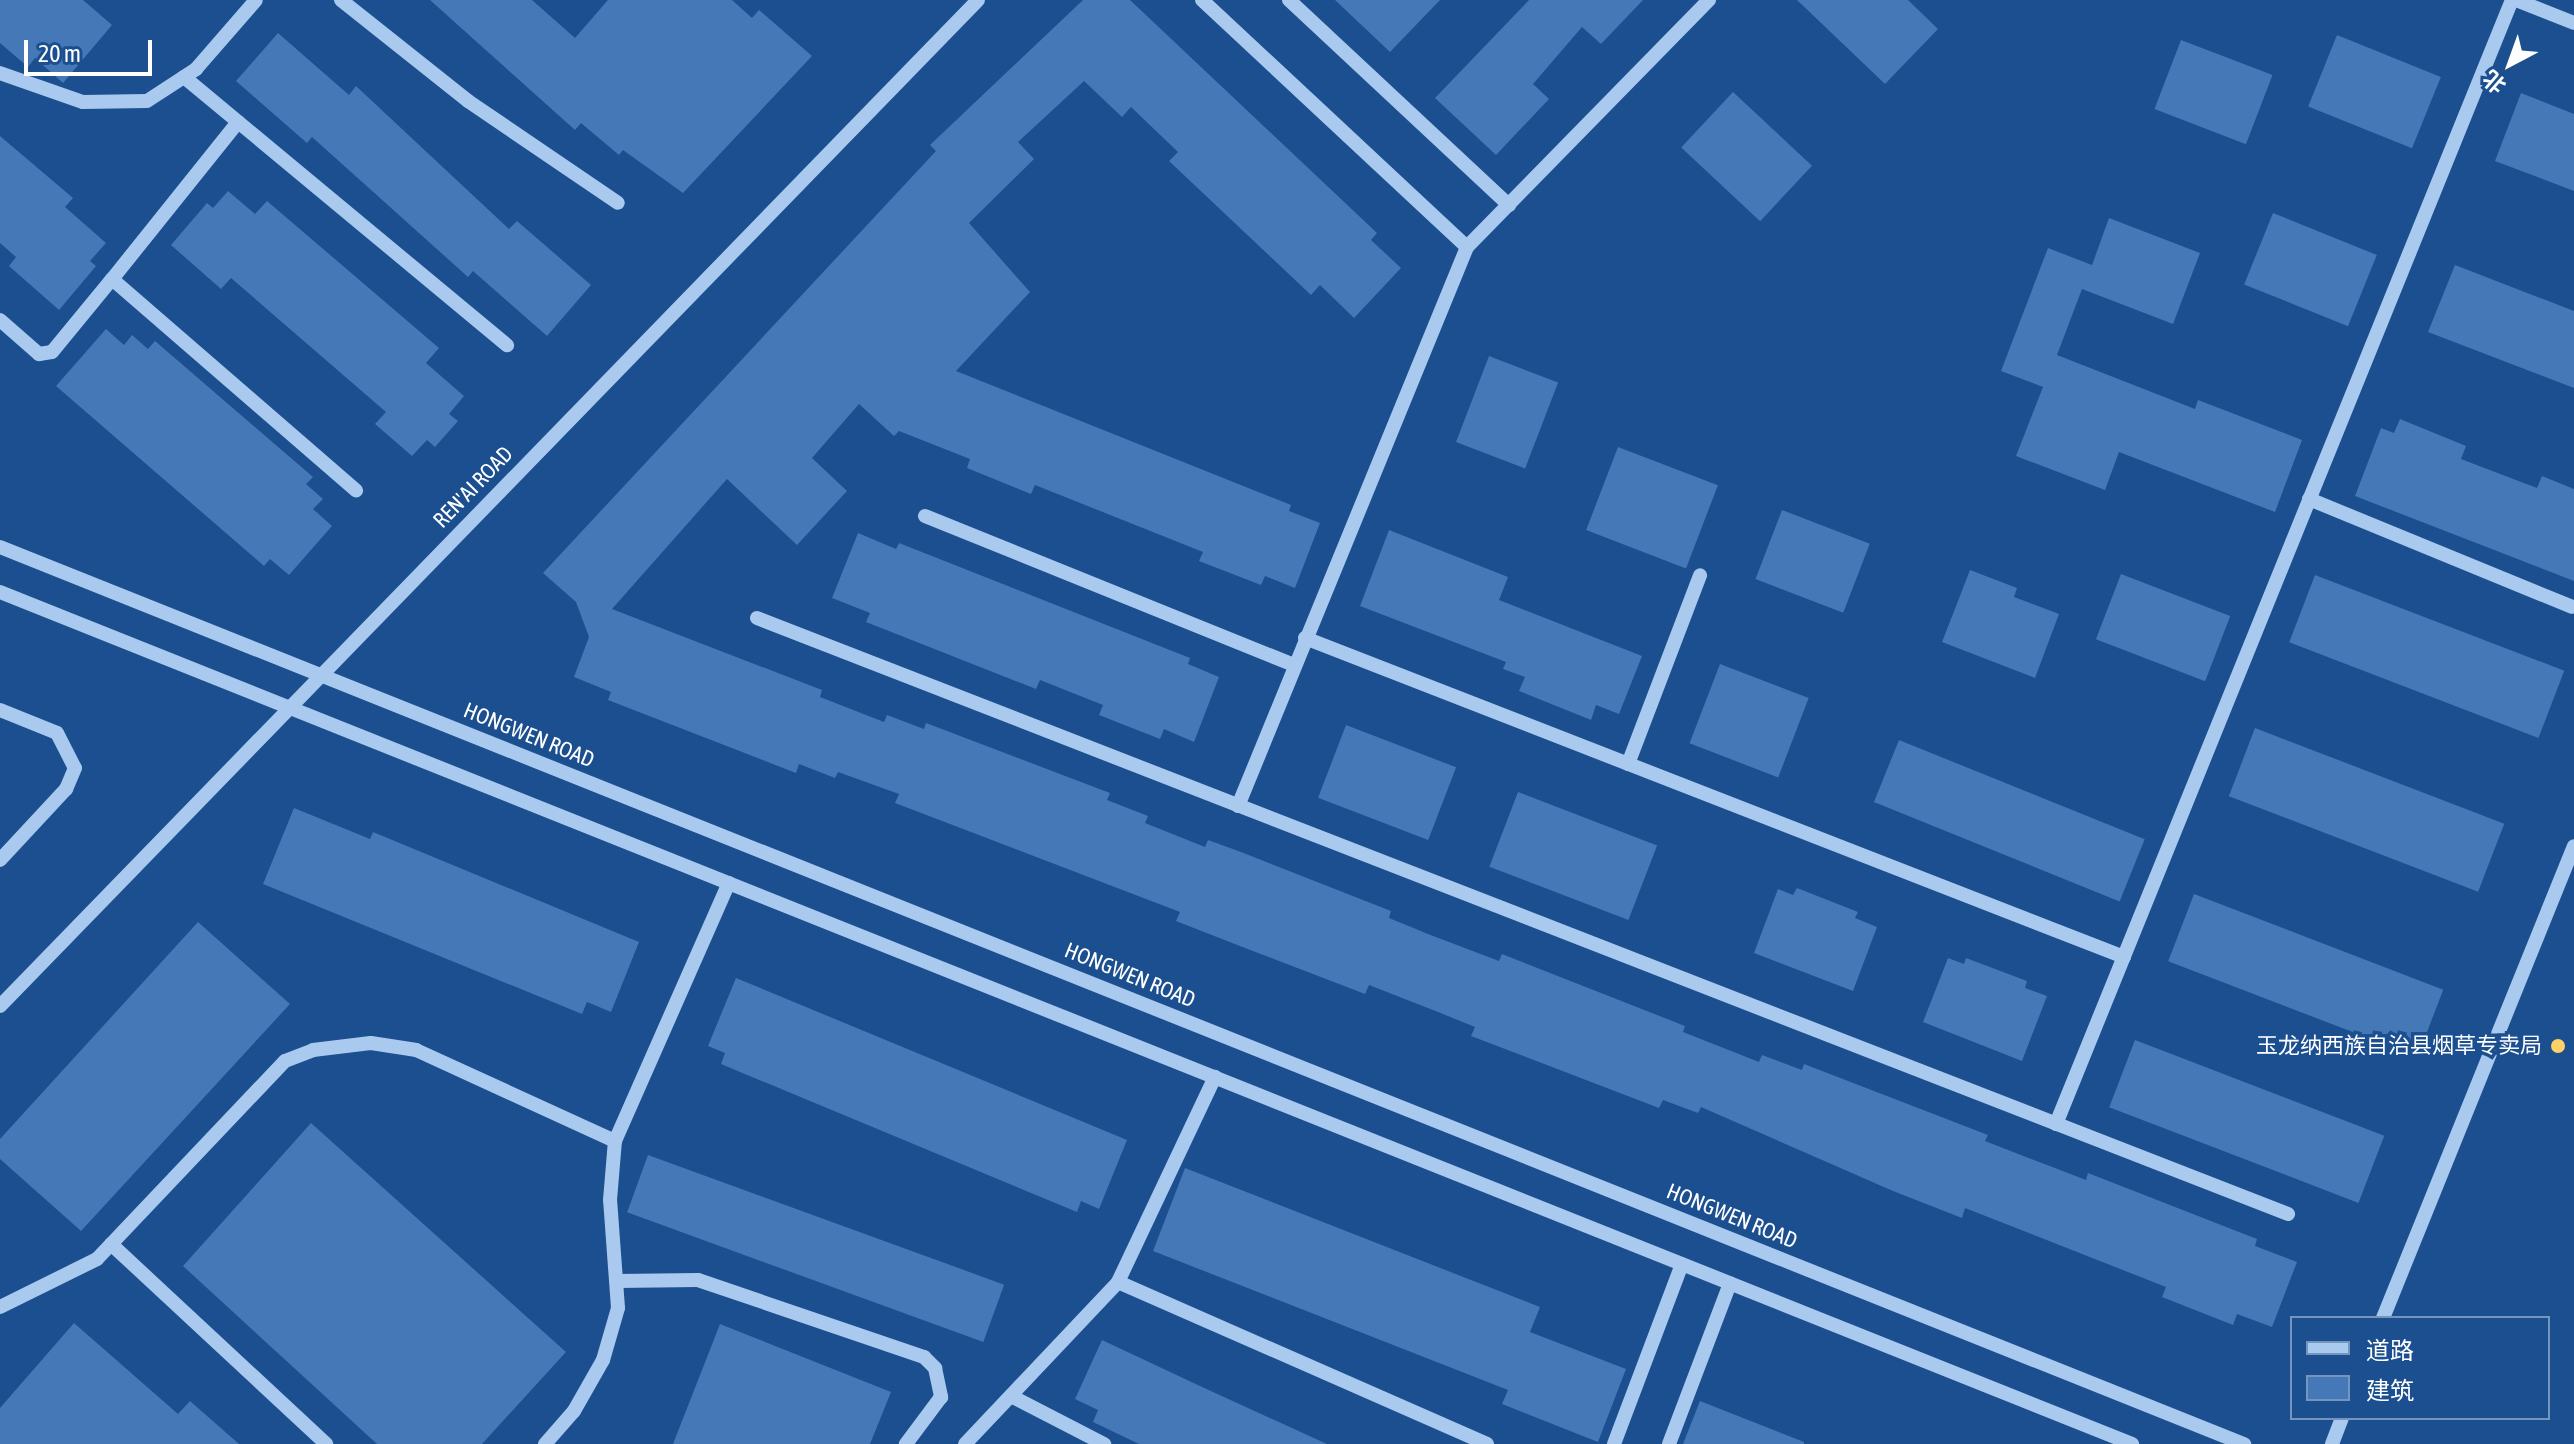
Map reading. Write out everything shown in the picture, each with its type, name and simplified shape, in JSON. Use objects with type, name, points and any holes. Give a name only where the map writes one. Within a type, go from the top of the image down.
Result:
[{"type":"street","points":[[0,73],[45,93],[115,104],[147,101],[184,77],[256,0]]},
{"type":"street","points":[[341,0],[468,101],[618,203]]},
{"type":"street","name":"REN'AI ROAD","points":[[0,1006],[978,0]]},
{"type":"street","points":[[1202,0],[1467,247]]},
{"type":"street","points":[[1289,0],[1509,205]]},
{"type":"street","points":[[1238,806],[1467,247],[1709,0]]},
{"type":"street","points":[[2056,1124],[2514,0],[2574,23]]},
{"type":"street","points":[[184,77],[507,345]]},
{"type":"street","points":[[0,320],[39,354],[52,352],[238,122]]},
{"type":"street","points":[[112,279],[356,490]]},
{"type":"street","points":[[2309,499],[2572,607]]},
{"type":"street","points":[[925,516],[1294,665]]},
{"type":"street","name":"HONGWEN ROAD","points":[[0,547],[2244,1444]]},
{"type":"street","points":[[1628,764],[1700,575]]},
{"type":"street","points":[[0,592],[2132,1444]]},
{"type":"street","points":[[757,618],[2288,1214]]},
{"type":"street","points":[[1305,638],[2124,957]]},
{"type":"street","points":[[0,710],[57,733],[75,768],[66,789],[0,860]]},
{"type":"street","points":[[2384,1316],[2574,846]]},
{"type":"street","points":[[545,1444],[574,1411],[603,1360],[618,1308],[610,1200],[615,1141],[729,883]]},
{"type":"street","points":[[0,1307],[52,1286],[111,1244],[285,1061],[341,1043],[416,1050],[615,1141]]},
{"type":"street","points":[[965,1444],[1118,1282],[1215,1077]]},
{"type":"street","points":[[111,1244],[326,1444]]},
{"type":"street","points":[[1614,1444],[1682,1264]]},
{"type":"street","points":[[617,1281],[698,1280],[924,1357],[935,1368],[941,1397],[906,1444]]},
{"type":"street","points":[[1118,1282],[1487,1444]]},
{"type":"street","points":[[1669,1444],[1730,1283]]},
{"type":"street","points":[[1011,1396],[1104,1444]]},
{"type":"street","points":[[2332,1444],[2341,1420]]},
{"type":"building","points":[[0,0],[83,0],[112,25],[63,83],[35,58],[28,67],[0,43]]},
{"type":"building","points":[[430,0],[532,0],[575,38],[608,0],[732,0],[752,18],[759,10],[812,56],[683,193],[623,150],[619,155],[581,123],[575,130]]},
{"type":"building","points":[[1083,0],[1130,0],[1377,233],[1371,240],[1401,268],[1354,318],[1320,285],[1311,295],[1169,161],[1178,152],[1131,107],[1122,117],[1084,81],[1018,142],[1034,159],[969,223],[1030,292],[956,371],[1291,505],[1289,511],[1320,523],[1295,588],[1265,576],[1261,585],[1199,561],[1203,552],[1035,485],[1031,494],[967,468],[970,459],[899,431],[894,436],[859,404],[812,458],[847,491],[797,545],[727,479],[612,609],[822,690],[820,697],[884,722],[887,715],[924,729],[926,723],[1110,793],[1107,800],[1148,816],[1145,823],[1205,847],[1208,840],[1241,852],[1391,911],[1389,918],[1428,934],[1499,961],[1502,954],[1685,1026],[1683,1032],[1759,1062],[1762,1055],[1802,1070],[1804,1064],[1988,1135],[1985,1141],[2026,1157],[2086,1180],[2088,1173],[2257,1239],[2255,1246],[2297,1262],[2272,1327],[2237,1314],[2233,1325],[2162,1297],[2166,1287],[1965,1208],[1962,1218],[1701,1107],[1698,1113],[1663,1100],[1659,1108],[1471,1036],[1475,1027],[1369,985],[1365,994],[1176,921],[1180,912],[895,803],[899,794],[838,772],[835,778],[799,764],[796,773],[608,700],[611,692],[574,677],[589,637],[576,602],[543,573],[936,151],[930,145]]},
{"type":"building","points":[[1335,0],[1440,0],[1390,52]]},
{"type":"building","points":[[1529,0],[1643,0],[1601,44],[1582,27],[1533,84],[1549,99],[1496,155],[1435,98]]},
{"type":"building","points":[[1797,0],[1908,0],[1938,29],[1885,84]]},
{"type":"building","points":[[278,33],[349,95],[356,86],[509,229],[517,221],[591,285],[547,336],[473,271],[468,277],[312,137],[307,143],[236,81]]},
{"type":"building","points":[[2337,35],[2441,77],[2412,148],[2308,106]]},
{"type":"building","points":[[2181,40],[2272,75],[2246,144],[2154,109]]},
{"type":"building","points":[[1733,92],[1812,166],[1760,221],[1681,148]]},
{"type":"building","points":[[2521,93],[2574,114],[2574,191],[2495,161]]},
{"type":"building","points":[[0,136],[73,198],[65,207],[106,243],[90,261],[96,266],[59,310],[9,266],[16,257],[0,243]]},
{"type":"building","points":[[228,191],[255,214],[267,201],[439,348],[426,363],[464,396],[449,414],[458,421],[435,447],[427,440],[412,456],[375,424],[386,412],[231,278],[221,289],[171,245],[207,203],[213,208]]},
{"type":"building","points":[[2273,213],[2377,255],[2348,326],[2244,284]]},
{"type":"building","points":[[2109,218],[2200,253],[2173,324],[2082,289],[2057,355],[2195,409],[2198,400],[2302,440],[2275,512],[2119,452],[2105,490],[2016,456],[2043,387],[2001,371],[2048,248],[2092,265]]},
{"type":"building","points":[[2455,265],[2574,311],[2574,388],[2428,332]]},
{"type":"building","points":[[106,329],[124,345],[132,335],[148,349],[155,341],[313,477],[306,484],[323,499],[313,509],[332,526],[289,575],[270,559],[264,566],[56,386]]},
{"type":"building","points":[[1489,356],[1558,383],[1525,468],[1456,442]]},
{"type":"building","points":[[2400,419],[2466,446],[2461,459],[2537,488],[2542,476],[2574,489],[2574,581],[2355,496],[2381,428],[2394,433]]},
{"type":"building","points":[[1618,447],[1718,485],[1686,568],[1586,530]]},
{"type":"building","points":[[1782,510],[1870,544],[1843,613],[1755,579]]},
{"type":"building","points":[[1389,530],[1508,577],[1499,600],[1642,656],[1619,714],[1596,705],[1591,720],[1519,691],[1525,677],[1503,669],[1506,662],[1360,606]]},
{"type":"building","points":[[858,533],[896,549],[899,543],[1190,658],[1188,664],[1219,677],[1194,742],[1164,729],[1160,739],[1099,715],[1103,705],[1040,680],[1036,689],[866,622],[870,613],[832,598]]},
{"type":"building","points":[[1970,570],[2017,588],[2014,597],[2059,614],[2035,678],[1942,642]]},
{"type":"building","points":[[2121,574],[2230,616],[2205,681],[2096,639]]},
{"type":"building","points":[[2315,575],[2564,671],[2538,738],[2289,642]]},
{"type":"building","points":[[1720,664],[1809,698],[1778,777],[1690,743]]},
{"type":"building","points":[[1346,725],[1456,767],[1428,840],[1318,798]]},
{"type":"building","points":[[2255,728],[2504,824],[2478,892],[2229,796]]},
{"type":"building","points":[[1899,740],[2145,839],[2120,901],[1874,802]]},
{"type":"building","points":[[1518,792],[1657,845],[1628,920],[1489,867]]},
{"type":"building","points":[[294,808],[370,839],[373,832],[639,942],[611,1012],[587,1002],[582,1014],[263,884]]},
{"type":"building","points":[[1797,888],[1858,912],[1855,918],[1877,927],[1853,991],[1754,953],[1778,889],[1793,895]]},
{"type":"building","points":[[2194,894],[2443,990],[2417,1057],[2168,961]]},
{"type":"building","points":[[198,922],[290,1004],[81,1231],[0,1159],[0,1139]]},
{"type":"building","points":[[1948,958],[1964,964],[1966,958],[2027,981],[2025,988],[2047,996],[2022,1061],[1923,1022]]},
{"type":"building","points":[[736,978],[1127,1140],[1099,1209],[1081,1201],[1077,1212],[721,1064],[725,1053],[708,1046]]},
{"type":"building","points":[[2135,1040],[2384,1136],[2358,1203],[2109,1107]]},
{"type":"building","points":[[311,1123],[566,1352],[482,1444],[377,1444],[183,1266]]},
{"type":"building","points":[[648,1155],[1004,1285],[983,1342],[627,1212]]},
{"type":"building","points":[[1185,1168],[1540,1307],[1530,1332],[1626,1369],[1598,1442],[1502,1404],[1508,1390],[1153,1251]]},
{"type":"building","points":[[74,1323],[178,1414],[190,1401],[239,1444],[0,1444],[0,1408]]},
{"type":"building","points":[[720,1324],[891,1392],[870,1444],[673,1444]]},
{"type":"building","points":[[1102,1340],[1327,1444],[1139,1444],[1093,1422],[1098,1410],[1075,1399]]},
{"type":"building","points":[[1700,1401],[1804,1442],[1804,1444],[1683,1444]]},
{"type":"place","name":"玉龙纳西族自治县烟草专卖局","points":[[2558,1046]]}]
